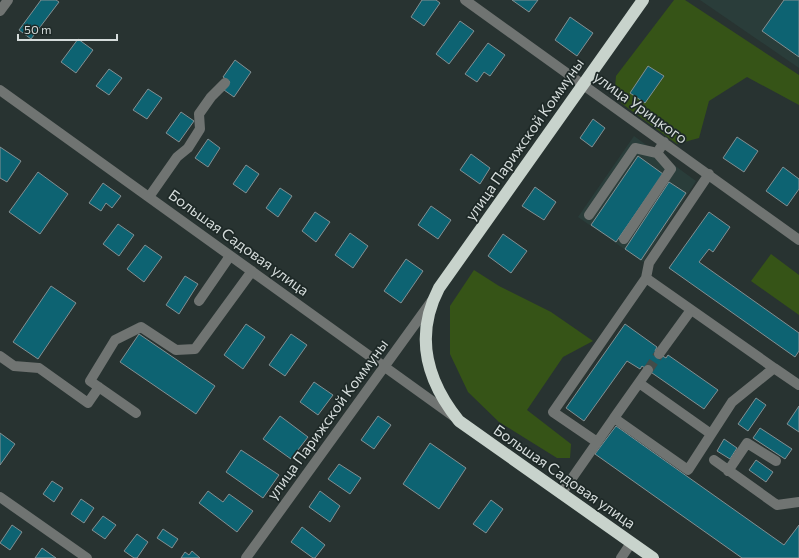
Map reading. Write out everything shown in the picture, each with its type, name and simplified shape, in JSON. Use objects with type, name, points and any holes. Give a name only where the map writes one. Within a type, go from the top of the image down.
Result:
[{"type":"highway","name":"улица Парижской Коммуны","points":[[427,360],[425,331],[428,314],[434,298],[445,278],[643,0]]},
{"type":"highway","name":"Большая Садовая улица","points":[[427,360],[438,389],[459,421],[653,558]]},
{"type":"street","name":"улица Урицкого","points":[[465,0],[799,240]]},
{"type":"street","points":[[0,11],[6,1]]},
{"type":"street","points":[[149,197],[177,157],[188,148],[200,129],[199,114],[225,83]]},
{"type":"street","name":"Большая Садовая улица","points":[[0,90],[459,421]]},
{"type":"street","points":[[657,153],[664,142]]},
{"type":"street","points":[[589,215],[635,148],[657,153],[671,169],[624,239]]},
{"type":"street","points":[[597,442],[553,412],[646,278],[649,263],[708,174]]},
{"type":"street","points":[[198,301],[230,256]]},
{"type":"street","points":[[136,414],[90,381],[115,340],[141,327],[176,350],[195,349],[252,271]]},
{"type":"street","points":[[646,278],[799,385]]},
{"type":"street","name":"улица Парижской Коммуны","points":[[246,558],[434,298]]},
{"type":"street","points":[[660,354],[691,310]]},
{"type":"street","points":[[0,356],[14,366],[39,368],[88,403],[99,387]]},
{"type":"street","points":[[614,418],[688,470],[732,402],[774,368]]},
{"type":"street","points":[[562,494],[648,370]]},
{"type":"street","points":[[639,383],[710,434]]},
{"type":"street","points":[[728,471],[747,443],[776,462]]},
{"type":"street","points":[[714,460],[777,505],[799,502]]},
{"type":"street","points":[[0,497],[87,558]]},
{"type":"street","points":[[620,558],[631,543]]},
{"type":"shaded area","points":[[700,0],[799,0],[799,68]]},
{"type":"shaded area","points":[[634,136],[696,181],[643,262],[578,217]]},
{"type":"green space","points":[[674,0],[685,0],[799,75],[799,105],[747,77],[709,101],[699,138],[677,144],[621,103],[615,87],[616,76]]},
{"type":"green space","points":[[771,254],[799,275],[799,315],[751,281]]},
{"type":"green space","points":[[474,270],[499,286],[551,312],[593,341],[563,357],[527,410],[571,444],[570,458],[557,458],[499,422],[468,392],[450,354],[450,306]]},
{"type":"building","points":[[41,0],[56,0],[59,2],[31,39],[19,30]]},
{"type":"building","points":[[422,0],[436,0],[440,3],[424,26],[411,17]]},
{"type":"building","points":[[512,0],[538,0],[529,12]]},
{"type":"building","points":[[784,0],[799,0],[799,57],[762,31]]},
{"type":"building","points":[[570,17],[593,33],[577,56],[555,40]]},
{"type":"building","points":[[460,21],[474,31],[449,64],[436,54]]},
{"type":"building","points":[[78,39],[93,50],[76,73],[61,62]]},
{"type":"building","points":[[488,43],[505,55],[490,76],[484,72],[477,82],[465,74]]},
{"type":"building","points":[[235,60],[251,72],[234,97],[224,90],[230,82],[223,77]]},
{"type":"building","points":[[648,66],[664,76],[645,103],[630,93]]},
{"type":"building","points":[[109,69],[122,78],[109,95],[96,86]]},
{"type":"building","points":[[148,89],[162,98],[147,119],[133,110]]},
{"type":"building","points":[[181,112],[194,121],[179,142],[166,133]]},
{"type":"building","points":[[593,119],[605,128],[592,147],[580,138]]},
{"type":"building","points":[[737,137],[758,151],[744,172],[723,158]]},
{"type":"building","points":[[208,139],[220,148],[208,167],[195,158]]},
{"type":"building","points":[[0,147],[21,161],[7,182],[0,178]]},
{"type":"building","points":[[471,154],[490,168],[480,184],[460,170]]},
{"type":"building","points":[[638,156],[663,174],[616,242],[591,225]]},
{"type":"building","points":[[246,165],[259,174],[246,193],[233,184]]},
{"type":"building","points":[[783,167],[799,179],[799,189],[787,206],[766,191]]},
{"type":"building","points":[[38,172],[68,194],[40,234],[9,212]]},
{"type":"building","points":[[669,182],[686,193],[641,260],[625,249]]},
{"type":"building","points":[[103,183],[121,196],[112,208],[106,203],[101,211],[89,203]]},
{"type":"building","points":[[535,187],[556,202],[544,220],[522,206]]},
{"type":"building","points":[[280,188],[292,196],[278,217],[266,208]]},
{"type":"building","points":[[431,206],[451,220],[438,239],[418,225]]},
{"type":"building","points":[[315,212],[330,222],[316,242],[302,231]]},
{"type":"building","points":[[709,212],[730,227],[713,252],[709,249],[699,262],[799,333],[799,351],[795,357],[669,268]]},
{"type":"building","points":[[118,224],[134,235],[119,256],[103,244]]},
{"type":"building","points":[[350,233],[368,246],[353,268],[335,255]]},
{"type":"building","points":[[503,234],[527,251],[511,273],[488,256]]},
{"type":"building","points":[[145,245],[162,257],[144,282],[127,269]]},
{"type":"building","points":[[406,259],[423,271],[401,303],[384,291]]},
{"type":"building","points":[[185,276],[198,284],[179,314],[166,305]]},
{"type":"building","points":[[51,286],[76,303],[38,359],[13,342]]},
{"type":"building","points":[[246,324],[265,337],[243,369],[224,355]]},
{"type":"building","points":[[625,324],[657,347],[655,351],[659,354],[666,358],[668,355],[718,390],[704,409],[642,366],[640,369],[627,361],[584,421],[566,408]]},
{"type":"building","points":[[139,334],[215,386],[196,414],[120,362]]},
{"type":"building","points":[[291,334],[307,345],[285,376],[269,365]]},
{"type":"building","points":[[314,382],[333,395],[318,415],[300,402]]},
{"type":"building","points":[[756,398],[766,405],[748,431],[738,424]]},
{"type":"building","points":[[799,406],[799,432],[787,424]]},
{"type":"building","points":[[280,416],[308,437],[291,459],[263,439]]},
{"type":"building","points":[[378,416],[391,425],[374,449],[361,440]]},
{"type":"building","points":[[616,426],[784,545],[799,525],[799,558],[742,558],[595,454]]},
{"type":"building","points":[[760,428],[792,449],[785,459],[753,438]]},
{"type":"building","points":[[0,433],[15,444],[0,465]]},
{"type":"building","points":[[724,439],[737,448],[730,459],[717,451]]},
{"type":"building","points":[[430,443],[466,468],[439,509],[403,484]]},
{"type":"building","points":[[241,450],[279,475],[263,498],[226,472]]},
{"type":"building","points":[[756,460],[773,472],[766,482],[749,470]]},
{"type":"building","points":[[339,464],[361,478],[350,494],[328,479]]},
{"type":"building","points":[[52,481],[63,488],[54,502],[43,494]]},
{"type":"building","points":[[208,491],[223,502],[229,494],[253,511],[237,532],[199,503]]},
{"type":"building","points":[[320,491],[340,506],[330,522],[309,507]]},
{"type":"building","points":[[81,499],[94,508],[84,523],[71,514]]},
{"type":"building","points":[[491,500],[503,509],[486,533],[473,524]]},
{"type":"building","points":[[103,516],[116,525],[105,539],[92,530]]},
{"type":"building","points":[[12,525],[22,532],[10,550],[0,543]]},
{"type":"building","points":[[302,527],[325,545],[315,558],[291,542]]},
{"type":"building","points":[[163,529],[178,539],[172,548],[157,538]]},
{"type":"building","points":[[137,534],[148,542],[137,558],[134,558],[124,551]]},
{"type":"building","points":[[42,548],[56,558],[35,558]]},
{"type":"building","points":[[192,551],[200,558],[181,558],[185,552],[189,555]]},
{"type":"tunnel","points":[[648,370],[659,354]]}]
